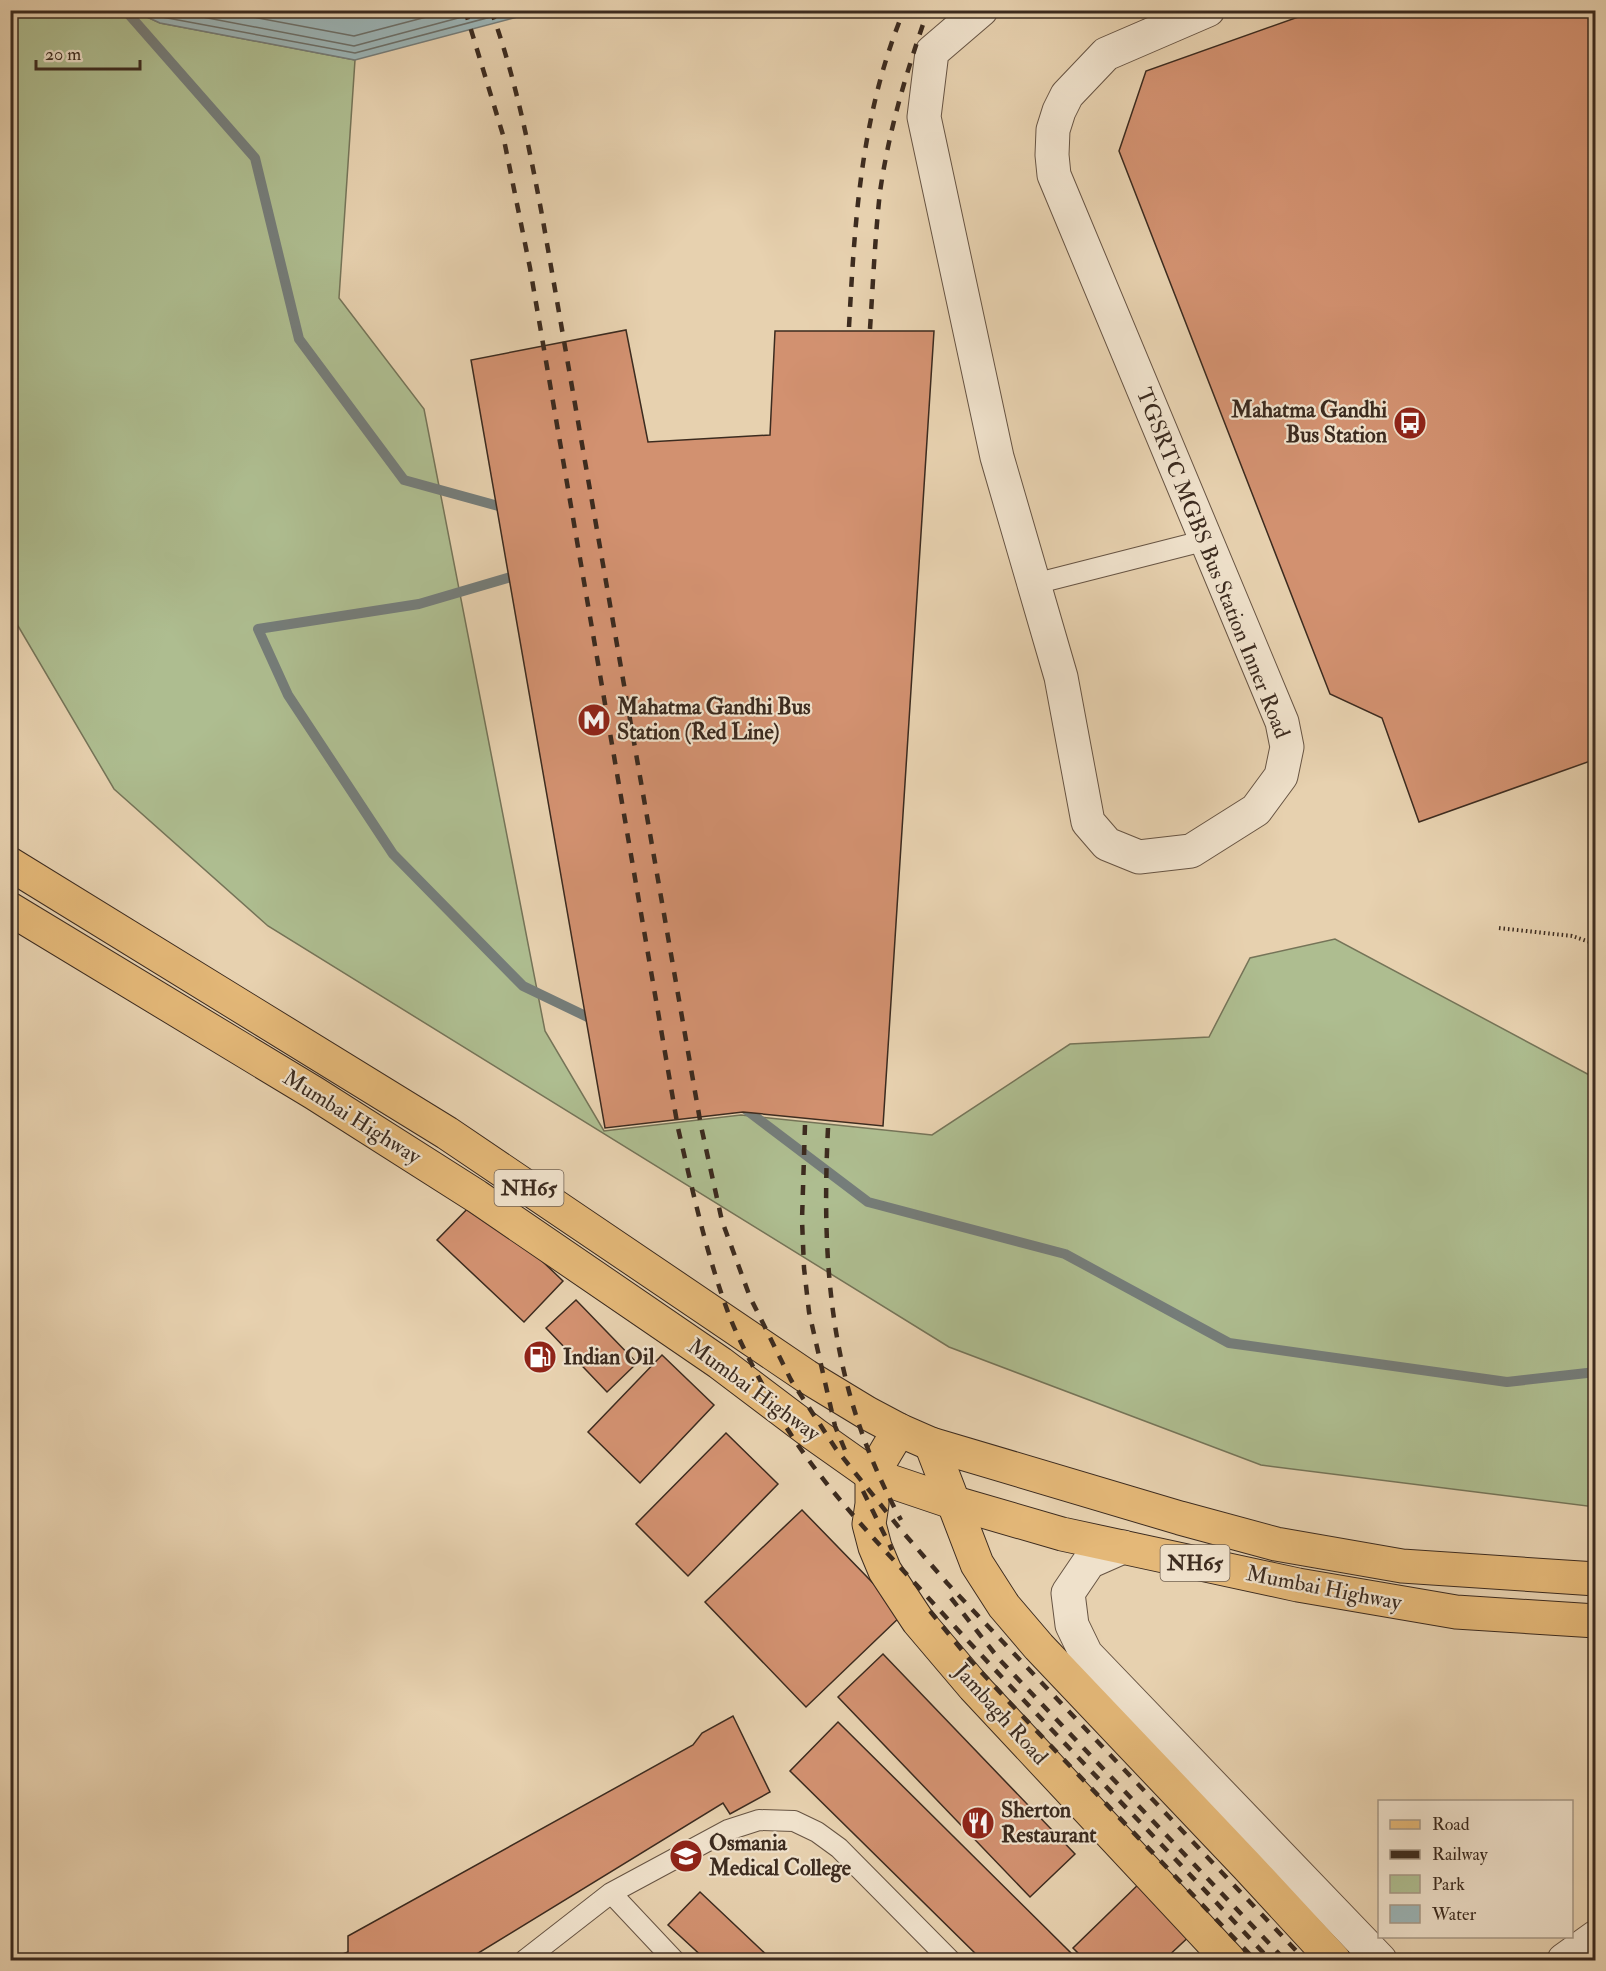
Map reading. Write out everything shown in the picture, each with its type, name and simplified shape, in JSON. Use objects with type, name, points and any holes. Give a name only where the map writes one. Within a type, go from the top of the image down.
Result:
[{"type":"main road","name":"Mumbai Highway","points":[[10,864],[447,1133],[806,1376],[899,1430],[931,1444],[1276,1544],[1402,1566],[1596,1579]]},
{"type":"main road","name":"Mumbai Highway","points":[[10,909],[314,1093],[476,1196],[720,1364],[872,1475],[952,1502],[1062,1534],[1298,1586],[1456,1612],[1596,1621]]},
{"type":"main road","points":[[872,1475],[899,1430]]},
{"type":"main road","points":[[931,1444],[977,1564],[1004,1606],[1039,1647],[1334,1960]]},
{"type":"main road","name":"Jambagh Road","points":[[872,1475],[869,1524],[875,1547],[885,1571],[918,1621],[982,1695],[1229,1960]]},
{"type":"street","name":"TGSRTC MGBS Bus Station Inner Road","points":[[981,10],[932,52],[924,117],[997,457],[1061,677],[1088,822],[1107,844],[1139,857],[1191,851],[1256,810],[1281,776],[1287,747],[1282,722],[1054,175],[1053,130],[1067,95],[1106,54],[1208,10]]},
{"type":"street","points":[[1124,1548],[1089,1562],[1068,1593],[1072,1625],[1086,1654],[1380,1960]]},
{"type":"street","points":[[1564,1960],[1596,1937]]},
{"type":"lane","points":[[1034,584],[1207,540]]},
{"type":"lane","points":[[525,1960],[610,1893],[728,1830],[759,1820],[794,1821],[817,1832],[839,1848],[950,1960]]},
{"type":"lane","points":[[610,1893],[674,1960]]},
{"type":"path","points":[[1499,928],[1572,936],[1596,944]]},
{"type":"green space","points":[[10,11],[134,11],[160,23],[355,60],[339,298],[424,409],[545,1031],[604,1131],[741,1115],[932,1135],[1070,1044],[1209,1037],[1250,958],[1335,939],[1595,1078],[1595,1507],[1261,1465],[949,1347],[268,926],[114,789],[11,614]]},
{"type":"water","points":[[134,11],[540,11],[355,60],[160,23]]},
{"type":"building","name":"Mahatma Gandhi Bus Station","points":[[1318,10],[1596,10],[1596,759],[1419,822],[1382,718],[1330,694],[1119,151],[1146,71]]},
{"type":"building","points":[[626,330],[648,442],[770,435],[775,331],[934,331],[883,1126],[743,1112],[605,1128],[471,360]]},
{"type":"building","points":[[477,1199],[563,1281],[524,1322],[437,1240]]},
{"type":"building","points":[[576,1300],[637,1363],[607,1392],[546,1328]]},
{"type":"building","points":[[662,1355],[714,1405],[640,1483],[588,1432]]},
{"type":"building","points":[[726,1433],[778,1484],[688,1576],[636,1524]]},
{"type":"building","points":[[802,1510],[903,1614],[806,1707],[705,1602]]},
{"type":"building","points":[[883,1654],[1075,1854],[1030,1897],[838,1697]]},
{"type":"building","points":[[733,1716],[770,1792],[730,1814],[723,1803],[467,1960],[327,1960],[348,1952],[348,1936],[693,1745],[702,1733]]},
{"type":"building","points":[[838,1722],[1072,1954],[1065,1960],[982,1960],[790,1771]]},
{"type":"building","points":[[1144,1879],[1195,1931],[1164,1960],[1085,1960],[1073,1948]]},
{"type":"building","points":[[700,1892],[772,1960],[706,1960],[668,1925]]},
{"type":"waterway","points":[[125,10],[255,158],[299,339],[404,480],[502,507],[505,513]]},
{"type":"waterway","points":[[521,574],[419,604],[258,629],[288,695],[393,854],[523,986],[598,1022]]},
{"type":"waterway","points":[[740,1105],[868,1202],[1065,1254],[1229,1343],[1507,1382],[1596,1372]]},
{"type":"railway","points":[[465,10],[503,135],[530,268],[678,1128],[708,1249],[731,1320],[786,1427],[845,1506],[975,1648],[1270,1960]]},
{"type":"railway","points":[[491,10],[514,86],[542,215],[701,1126],[722,1221],[750,1297],[791,1380],[836,1449],[901,1530],[947,1583],[1305,1960]]},
{"type":"railway","points":[[849,327],[854,246],[869,127],[878,88],[904,10]]},
{"type":"railway","points":[[870,329],[880,192],[888,145],[928,10]]},
{"type":"railway","points":[[805,1125],[802,1220],[809,1312],[835,1426],[847,1455]]},
{"type":"railway","points":[[828,1128],[827,1231],[836,1329],[845,1377],[859,1425],[877,1472],[901,1520]]},
{"type":"railway","points":[[863,1491],[892,1550]]},
{"type":"railway","points":[[951,1598],[999,1659],[1285,1960]]},
{"type":"railway","points":[[930,1611],[970,1660],[1010,1703],[1255,1960]]},
{"type":"place","name":"Mahatma Gandhi Bus Station","points":[[1410,423]]},
{"type":"place","name":"Mahatma Gandhi Bus Station (Red Line)","points":[[594,720]]},
{"type":"place","name":"Indian Oil","points":[[540,1357]]},
{"type":"place","name":"Sherton Restaurant","points":[[978,1823]]},
{"type":"place","name":"Osmania Medical College","points":[[686,1856]]}]
